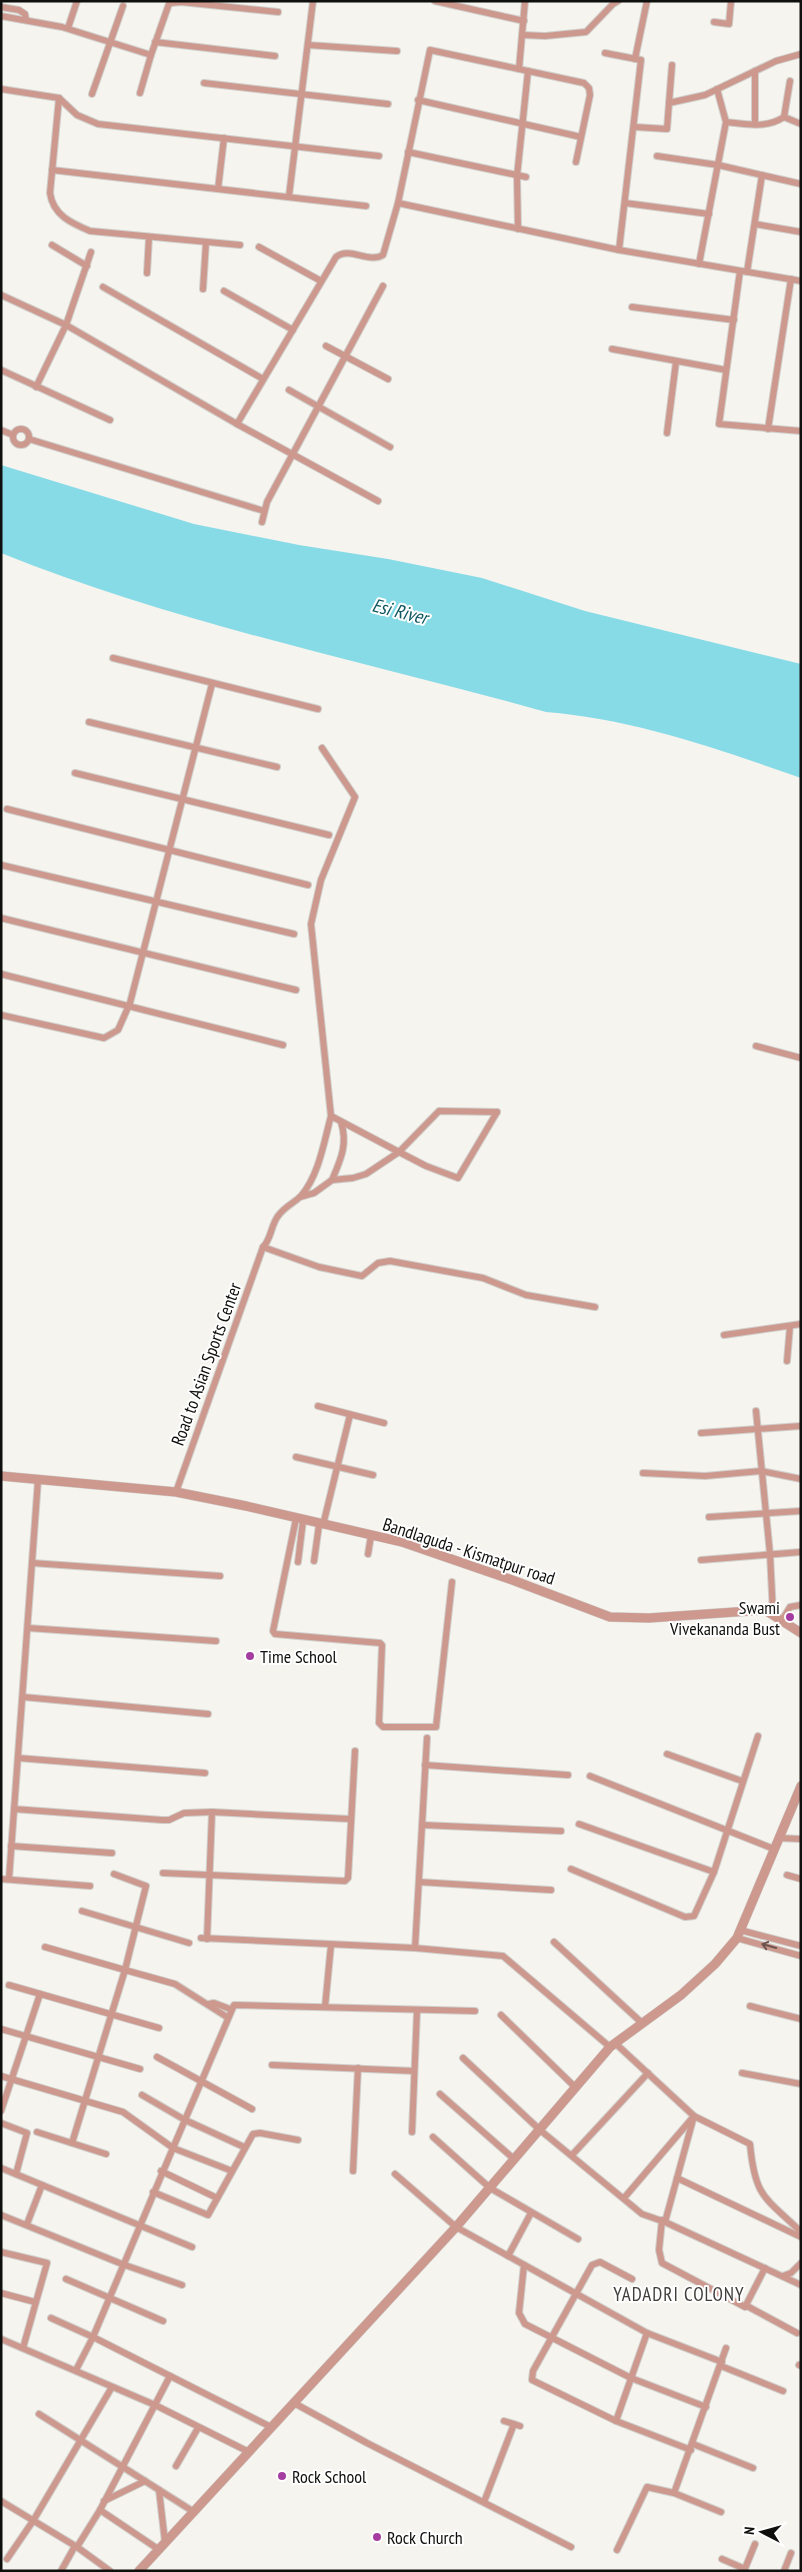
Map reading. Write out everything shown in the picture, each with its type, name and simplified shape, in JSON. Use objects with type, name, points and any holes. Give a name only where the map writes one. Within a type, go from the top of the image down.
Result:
[{"type":"street","points":[[68,28],[77,1]]},
{"type":"street","points":[[289,196],[313,1]]},
{"type":"street","points":[[435,1],[524,21]]},
{"type":"street","points":[[519,69],[525,1]]},
{"type":"street","points":[[523,34],[545,36],[586,32],[618,1]]},
{"type":"street","points":[[635,59],[647,1]]},
{"type":"street","points":[[714,22],[729,24],[731,1]]},
{"type":"street","points":[[140,93],[155,42],[170,2],[278,12]]},
{"type":"street","points":[[92,94],[122,6]]},
{"type":"street","points":[[1,7],[19,10],[25,14],[26,20]]},
{"type":"street","points":[[1,16],[68,28],[151,55]]},
{"type":"street","points":[[155,42],[275,56]]},
{"type":"street","points":[[308,45],[397,51]]},
{"type":"street","points":[[237,424],[336,257],[340,254],[373,258],[383,255],[398,203],[418,100],[430,50],[584,83],[589,88],[576,162]]},
{"type":"street","points":[[605,53],[641,60],[635,127],[618,250]]},
{"type":"street","points":[[669,103],[705,95],[776,61],[801,54]]},
{"type":"street","points":[[635,127],[667,129],[672,65]]},
{"type":"street","points":[[518,229],[517,176],[528,71]]},
{"type":"street","points":[[755,71],[755,124]]},
{"type":"street","points":[[784,118],[790,81]]},
{"type":"street","points":[[204,84],[388,104]]},
{"type":"street","points":[[1,89],[59,98],[77,115],[88,122],[379,156]]},
{"type":"street","points":[[699,264],[726,122],[717,89]]},
{"type":"street","points":[[59,98],[51,202],[59,214],[71,223],[90,230],[240,245]]},
{"type":"street","points":[[418,100],[581,137]]},
{"type":"street","points":[[726,122],[768,125],[784,118],[801,124]]},
{"type":"street","points":[[218,189],[224,138]]},
{"type":"street","points":[[408,152],[526,177]]},
{"type":"street","points":[[657,156],[718,165],[801,184]]},
{"type":"street","points":[[52,170],[366,206]]},
{"type":"street","points":[[762,175],[755,224],[734,320],[719,424],[801,431]]},
{"type":"street","points":[[398,203],[618,250],[801,281]]},
{"type":"street","points":[[625,203],[709,214]]},
{"type":"street","points":[[755,224],[801,232]]},
{"type":"street","points":[[147,273],[149,237]]},
{"type":"street","points":[[203,289],[206,242]]},
{"type":"street","points":[[52,245],[87,266]]},
{"type":"street","points":[[259,247],[322,281]]},
{"type":"street","points":[[36,386],[66,325],[91,252]]},
{"type":"street","points":[[768,429],[791,279]]},
{"type":"street","points":[[262,522],[264,511],[292,455],[383,286]]},
{"type":"street","points":[[103,287],[263,380]]},
{"type":"street","points":[[224,291],[293,330]]},
{"type":"street","points":[[1,295],[66,325],[237,424],[378,501]]},
{"type":"street","points":[[632,307],[734,320]]},
{"type":"street","points":[[326,346],[388,379]]},
{"type":"street","points":[[612,349],[726,370]]},
{"type":"street","points":[[667,433],[676,362]]},
{"type":"street","points":[[1,370],[110,420]]},
{"type":"street","points":[[288,390],[390,447]]},
{"type":"street","points":[[17,429],[22,429],[27,431],[29,439],[26,443],[18,444],[14,441],[13,435],[17,429]]},
{"type":"street","points":[[1,430],[13,435]]},
{"type":"street","points":[[29,439],[264,511]]},
{"type":"street","points":[[112,658],[318,709]]},
{"type":"street","points":[[1,1015],[104,1038],[118,1030],[129,1006],[212,684]]},
{"type":"street","points":[[88,722],[277,767]]},
{"type":"street","points":[[300,1197],[312,1179],[331,1116],[311,924],[321,880],[355,797],[322,748]]},
{"type":"street","points":[[75,774],[329,835]]},
{"type":"street","points":[[7,809],[308,885]]},
{"type":"street","points":[[1,865],[294,934]]},
{"type":"street","points":[[1,918],[296,990]]},
{"type":"street","points":[[1,974],[283,1045]]},
{"type":"street","points":[[756,1046],[801,1058]]},
{"type":"street","points":[[300,1197],[314,1193],[332,1180],[353,1178],[366,1174],[399,1152],[439,1111],[496,1112],[458,1178],[426,1166],[399,1152],[341,1122],[331,1116]]},
{"type":"street","points":[[332,1180],[345,1148],[345,1135],[341,1122]]},
{"type":"street","name":"Road to Asian Sports Center","points":[[176,1492],[263,1247],[267,1244],[270,1230],[277,1216],[300,1197]]},
{"type":"street","points":[[263,1247],[319,1267],[362,1276],[378,1264],[390,1261],[483,1278],[526,1295],[595,1307]]},
{"type":"street","points":[[724,1335],[801,1324]]},
{"type":"street","points":[[787,1361],[790,1326]]},
{"type":"street","points":[[318,1406],[384,1424]]},
{"type":"street","points":[[756,1411],[770,1554],[773,1613],[801,1633]]},
{"type":"street","points":[[314,1561],[321,1525],[350,1415]]},
{"type":"street","points":[[701,1434],[800,1426]]},
{"type":"street","points":[[296,1457],[373,1475]]},
{"type":"street","points":[[643,1473],[705,1476],[761,1471],[801,1480]]},
{"type":"street","name":"Bandlaguda - Kismatpur road","points":[[1,1476],[176,1492],[402,1542],[516,1581],[610,1617],[649,1618],[743,1610],[765,1610],[773,1613]]},
{"type":"street","points":[[9,1879],[38,1480]]},
{"type":"street","points":[[709,1517],[801,1511]]},
{"type":"street","points":[[298,1562],[300,1520]]},
{"type":"street","points":[[300,1520],[273,1632],[275,1634],[380,1643],[382,1645],[379,1723],[383,1727],[436,1727],[452,1582]]},
{"type":"street","points":[[368,1554],[371,1536]]},
{"type":"street","points":[[701,1560],[801,1552]]},
{"type":"street","points":[[32,1564],[220,1576]]},
{"type":"street","points":[[782,1620],[790,1607],[801,1604]]},
{"type":"street","points":[[28,1628],[216,1641]]},
{"type":"street","points":[[23,1697],[208,1714]]},
{"type":"street","points":[[570,1869],[685,1917],[694,1916],[714,1872],[758,1736]]},
{"type":"street","points":[[415,1948],[426,1738]]},
{"type":"street","points":[[163,1873],[345,1880],[348,1878],[355,1750]]},
{"type":"street","points":[[667,1754],[742,1781]]},
{"type":"street","points":[[18,1758],[205,1773]]},
{"type":"street","points":[[425,1765],[568,1775]]},
{"type":"street","points":[[590,1776],[774,1848]]},
{"type":"street","points":[[139,2571],[456,2227],[612,2045],[681,1995],[715,1964],[739,1934],[801,1786]]},
{"type":"street","points":[[14,1808],[162,1820],[169,1820],[184,1813],[212,1812],[350,1819]]},
{"type":"street","points":[[212,1812],[204,1938],[415,1948],[503,1956],[648,2073],[694,2116],[750,2144],[752,2170],[759,2189],[777,2211],[801,2232]]},
{"type":"street","points":[[579,1824],[714,1872]]},
{"type":"street","points":[[422,1825],[561,1831]]},
{"type":"street","points":[[779,1838],[801,1839]]},
{"type":"street","points":[[11,1846],[112,1853]]},
{"type":"street","points":[[72,2143],[125,1970],[146,1886],[114,1874]]},
{"type":"street","points":[[787,1875],[801,1879]]},
{"type":"street","points":[[1,1878],[90,1886]]},
{"type":"street","points":[[419,1882],[551,1890]]},
{"type":"street","points":[[82,1911],[189,1943]]},
{"type":"street","points":[[739,1934],[801,1946]]},
{"type":"street","points":[[739,1934],[801,1956]]},
{"type":"street","points":[[554,1942],[642,2023]]},
{"type":"street","points":[[325,2007],[331,1945]]},
{"type":"street","points":[[45,1947],[175,1984],[227,2017]]},
{"type":"street","points":[[9,1985],[159,2028]]},
{"type":"street","points":[[1,2111],[40,1994]]},
{"type":"street","points":[[209,2004],[214,2003],[230,2009]]},
{"type":"street","points":[[76,2370],[93,2337],[161,2171],[202,2082],[230,2009],[234,2005],[475,2011]]},
{"type":"street","points":[[750,2006],[801,2019]]},
{"type":"street","points":[[412,2132],[417,2010]]},
{"type":"street","points":[[501,2015],[576,2088]]},
{"type":"street","points":[[1,2029],[140,2069]]},
{"type":"street","points":[[157,2057],[252,2109]]},
{"type":"street","points":[[463,2058],[540,2130],[642,2214],[664,2221],[801,2285]]},
{"type":"street","points":[[272,2065],[414,2070]]},
{"type":"street","points":[[353,2171],[358,2068]]},
{"type":"street","points":[[572,2155],[648,2073]]},
{"type":"street","points":[[742,2073],[801,2084]]},
{"type":"street","points":[[1,2076],[123,2112],[173,2148],[232,2171]]},
{"type":"street","points":[[440,2094],[514,2160]]},
{"type":"street","points":[[142,2095],[185,2120],[244,2148]]},
{"type":"street","points":[[694,2116],[664,2221],[658,2250],[662,2263],[797,2333]]},
{"type":"street","points":[[624,2198],[694,2116]]},
{"type":"street","points":[[1,2123],[27,2133],[16,2174]]},
{"type":"street","points":[[37,2132],[106,2154]]},
{"type":"street","points":[[153,2192],[206,2216],[244,2148],[256,2133],[298,2140]]},
{"type":"street","points":[[434,2137],[490,2188],[578,2239]]},
{"type":"street","points":[[1,2168],[192,2247]]},
{"type":"street","points":[[161,2171],[217,2198]]},
{"type":"street","points":[[395,2174],[456,2227],[646,2333],[783,2392]]},
{"type":"street","points":[[676,2178],[801,2237]]},
{"type":"street","points":[[27,2224],[42,2185]]},
{"type":"street","points":[[508,2256],[531,2213]]},
{"type":"street","points":[[1,2215],[182,2286]]},
{"type":"street","points":[[1,2252],[47,2263],[23,2348]]},
{"type":"street","points":[[632,2280],[600,2262],[595,2262],[531,2375],[533,2382],[616,2421],[753,2468]]},
{"type":"street","points":[[783,2276],[791,2274],[801,2263]]},
{"type":"street","points":[[524,2265],[520,2318],[525,2324],[631,2378],[706,2407]]},
{"type":"street","points":[[747,2306],[765,2268]]},
{"type":"street","points":[[66,2279],[162,2321]]},
{"type":"street","points":[[1,2293],[35,2302]]},
{"type":"street","points":[[51,2318],[93,2337],[271,2427]]},
{"type":"street","points":[[616,2421],[646,2333]]},
{"type":"street","points":[[1,2339],[155,2405],[249,2452]]},
{"type":"street","points":[[674,2494],[726,2348]]},
{"type":"street","points":[[61,2571],[100,2510],[170,2376]]},
{"type":"street","points":[[6,2560],[33,2521],[112,2387]]},
{"type":"street","points":[[294,2403],[571,2547]]},
{"type":"street","points":[[39,2414],[194,2512]]},
{"type":"street","points":[[484,2502],[517,2425],[504,2421]]},
{"type":"street","points":[[176,2466],[198,2428]]},
{"type":"street","points":[[104,2501],[145,2481]]},
{"type":"street","points":[[617,2550],[647,2487],[674,2494],[721,2512]]},
{"type":"street","points":[[159,2490],[161,2546]]},
{"type":"street","points":[[1,2501],[76,2546],[110,2571]]},
{"type":"street","points":[[100,2510],[161,2546]]},
{"type":"street","points":[[722,2559],[745,2570],[755,2544]]},
{"type":"street","points":[[784,2571],[791,2553]]},
{"type":"water","name":"Esi River","points":[[1,465],[194,524],[482,578],[585,611],[801,664],[801,778],[739,756],[643,728],[611,721],[546,712],[203,621],[135,601],[1,553]]},
{"type":"place","name":"Swami Vivekananda Bust","points":[[790,1617]]},
{"type":"place","name":"Time School","points":[[250,1656]]},
{"type":"place","name":"Rock School","points":[[282,2476]]},
{"type":"place","name":"Rock Church","points":[[377,2537]]},
{"type":"district","name":"YADADRI COLONY","points":[[679,2294]]}]
